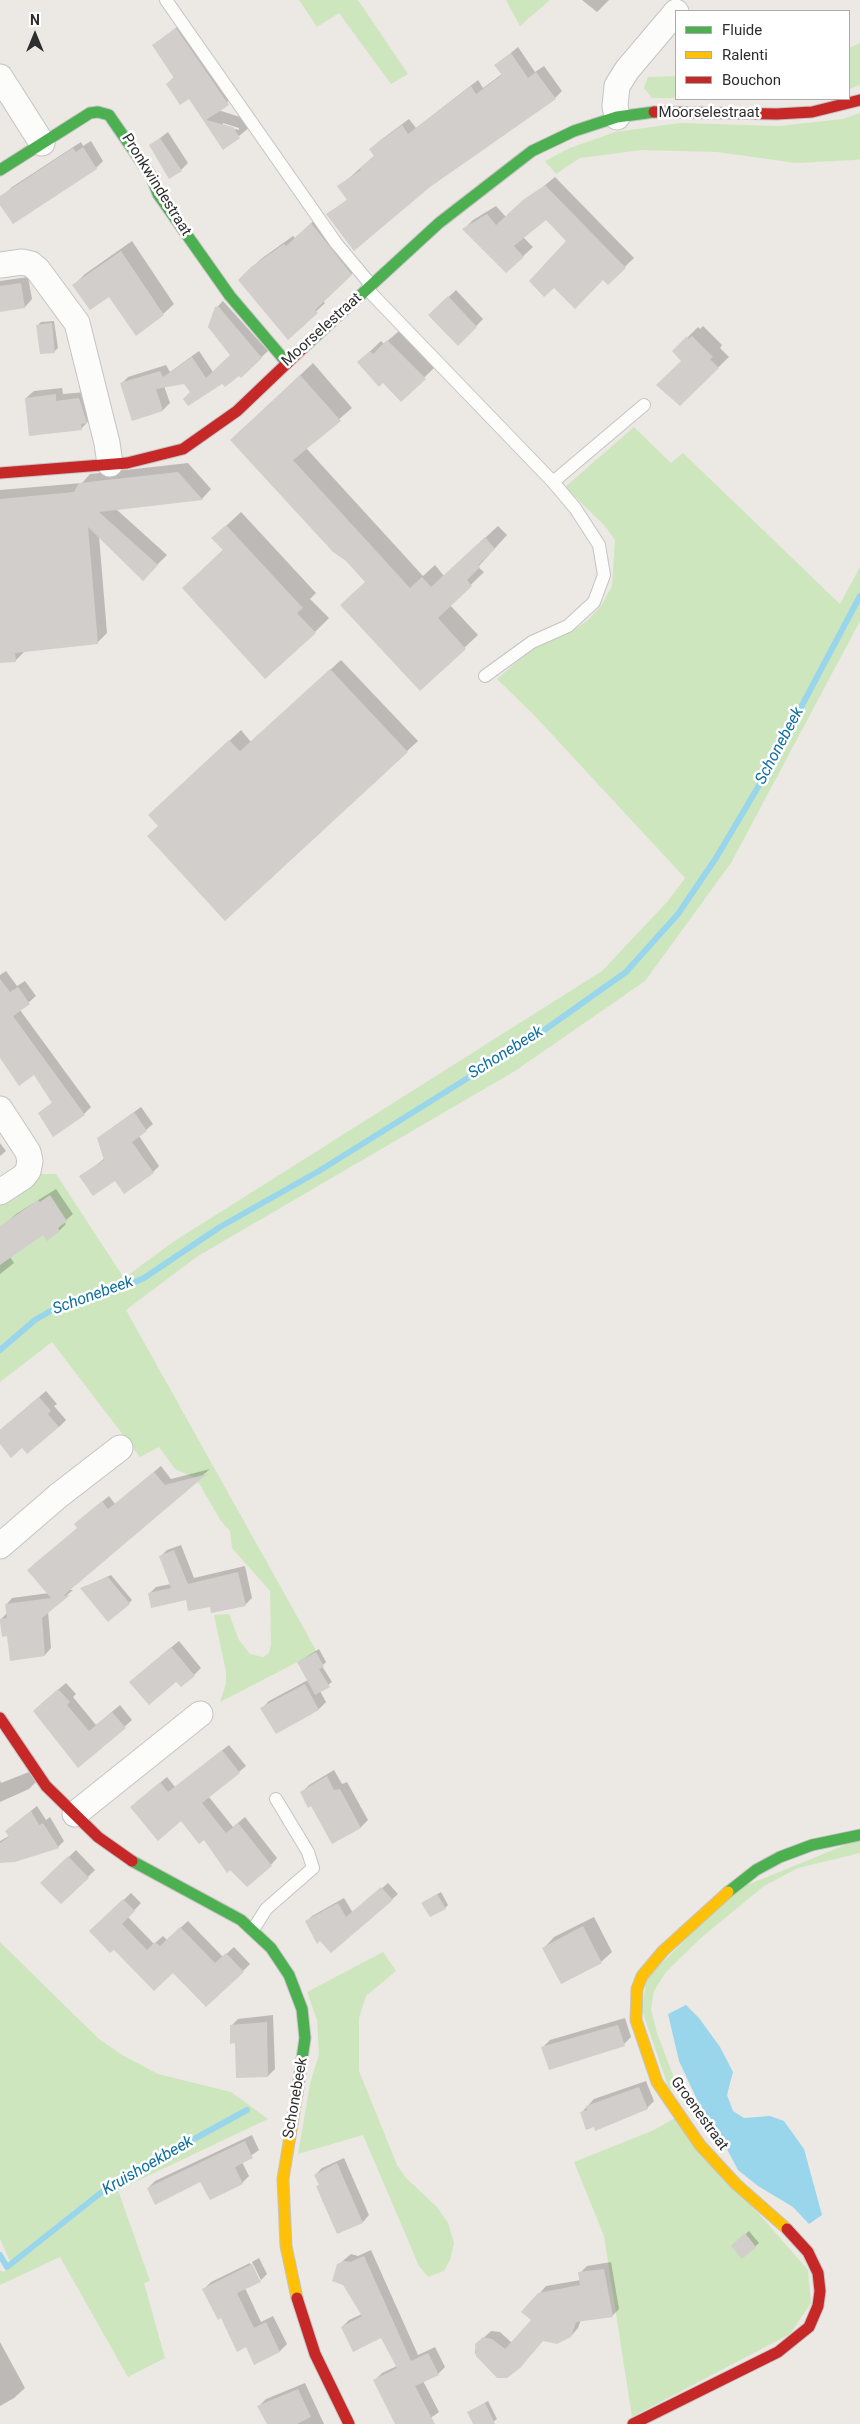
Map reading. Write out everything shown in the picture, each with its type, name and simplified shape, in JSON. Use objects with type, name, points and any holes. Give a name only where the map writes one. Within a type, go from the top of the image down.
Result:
[{"type":"street","points":[[617,117],[615,106],[618,86],[628,70],[675,12]]},
{"type":"street","points":[[0,77],[42,142]]},
{"type":"street","name":"Moorselestraat","points":[[0,473],[147,459],[182,448],[213,430],[231,416],[439,223],[532,152],[574,131],[617,117],[673,111],[777,114],[812,112],[860,100]]},
{"type":"street","name":"Pronkwindestraat","points":[[0,170],[90,113],[98,112],[109,115],[115,121],[151,176],[158,194],[230,296],[287,362]]},
{"type":"street","points":[[0,265],[22,262],[35,267],[77,323],[107,443],[110,464]]},
{"type":"street","points":[[0,1109],[28,1152],[30,1160],[28,1171],[23,1177],[0,1192]]},
{"type":"street","points":[[0,1546],[58,1496],[120,1448]]},
{"type":"street","points":[[75,1814],[200,1714]]},
{"type":"street","name":"Schonebeek","points":[[0,1718],[46,1786],[98,1837],[139,1866],[241,1920],[271,1948],[289,1975],[302,2009],[305,2038],[302,2071],[290,2127],[283,2178],[286,2246],[293,2286],[316,2354],[349,2424]]},
{"type":"street","name":"Groenestraat","points":[[639,2422],[778,2352],[809,2327],[818,2306],[820,2291],[818,2273],[808,2252],[790,2231],[736,2184],[700,2145],[657,2082],[636,2020],[635,2004],[637,1989],[642,1976],[663,1951],[707,1909],[756,1870],[780,1857],[812,1845],[860,1835]]},
{"type":"lane","points":[[166,0],[336,243],[369,287],[553,482],[575,508],[599,545],[604,575],[594,602],[568,626],[532,642],[485,676]]},
{"type":"lane","points":[[553,482],[644,405]]},
{"type":"lane","points":[[253,1930],[266,1909],[313,1868],[308,1852],[276,1798]]},
{"type":"green space","points":[[299,0],[358,0],[408,74],[391,84],[339,13],[317,27]]},
{"type":"green space","points":[[506,0],[550,0],[520,26]]},
{"type":"green space","points":[[860,43],[860,85],[850,89],[850,48]]},
{"type":"green space","points":[[675,76],[675,98],[652,98],[644,88],[648,77]]},
{"type":"green space","points":[[860,113],[860,159],[855,160],[796,163],[717,152],[642,150],[580,158],[556,174],[545,161],[570,148],[615,132],[680,123],[779,126],[843,119]]},
{"type":"green space","points":[[634,427],[671,463],[683,453],[840,604],[860,567],[860,621],[731,863],[645,981],[515,1071],[198,1256],[126,1310],[317,1652],[220,1702],[226,1684],[226,1672],[214,1615],[229,1614],[239,1640],[250,1654],[263,1657],[269,1653],[271,1644],[270,1591],[232,1548],[230,1531],[221,1521],[200,1485],[193,1477],[175,1469],[159,1447],[140,1457],[52,1342],[0,1382],[0,1202],[40,1174],[56,1174],[124,1278],[173,1242],[602,971],[667,902],[685,878],[533,714],[497,679],[536,646],[571,632],[588,620],[601,606],[612,586],[615,540],[604,525],[565,487]]},
{"type":"green space","points":[[860,1839],[860,1853],[798,1868],[764,1886],[702,1937],[666,1972],[654,1991],[651,2009],[657,2033],[677,2086],[669,2089],[642,2010],[647,1978],[735,1890]]},
{"type":"green space","points":[[0,1942],[99,2039],[124,2056],[158,2074],[231,2092],[268,2119],[118,2190],[150,2281],[144,2283],[165,2358],[128,2377],[60,2257],[0,2285],[0,2270],[3,2272],[12,2266],[0,2239]]},
{"type":"green space","points":[[383,1952],[396,1971],[366,1996],[359,2018],[359,2071],[397,2165],[406,2178],[437,2207],[448,2223],[454,2243],[450,2260],[444,2271],[428,2277],[419,2266],[363,2135],[298,2154],[310,2084],[319,2054],[317,2020],[307,1992]]},
{"type":"green space","points":[[675,2118],[808,2270],[811,2303],[790,2334],[632,2417],[604,2236],[574,2162],[654,2130]]},
{"type":"water","points":[[686,2005],[699,2018],[720,2047],[733,2072],[727,2095],[733,2111],[744,2118],[770,2116],[784,2121],[804,2149],[822,2215],[809,2224],[793,2207],[758,2186],[738,2170],[718,2132],[698,2102],[679,2061],[668,2014]]},
{"type":"building","points":[[176,28],[229,105],[206,120],[233,127],[240,138],[223,150],[189,99],[180,105],[166,84],[174,78],[152,45]]},
{"type":"building","points":[[511,53],[528,78],[536,72],[556,99],[430,187],[354,251],[326,214],[347,200],[337,186],[361,170],[360,168],[374,156],[369,149],[402,125],[408,134],[471,86],[476,94],[502,75],[494,65]]},
{"type":"building","points":[[160,138],[182,171],[169,179],[149,145]]},
{"type":"building","points":[[83,147],[97,169],[13,224],[0,205],[0,196],[73,148],[76,152]]},
{"type":"building","points":[[545,185],[626,268],[608,285],[603,280],[575,309],[554,288],[544,297],[529,281],[566,241],[546,220],[514,246],[524,257],[506,273],[462,229],[487,214],[496,225],[523,200]]},
{"type":"building","points":[[311,223],[352,275],[315,310],[318,313],[288,340],[238,280],[251,267],[284,244],[286,246]]},
{"type":"building","points":[[121,251],[164,315],[136,336],[109,297],[90,310],[72,285]]},
{"type":"building","points":[[21,283],[25,308],[0,312],[0,286]]},
{"type":"building","points":[[448,296],[477,327],[458,346],[428,315]]},
{"type":"building","points":[[218,306],[262,358],[241,378],[239,376],[225,387],[222,384],[188,406],[183,399],[190,392],[184,384],[156,389],[163,411],[132,421],[120,383],[160,371],[163,377],[192,357],[206,378],[230,355],[208,327],[215,307]]},
{"type":"building","points":[[52,323],[55,353],[40,354],[36,325]]},
{"type":"building","points":[[687,336],[688,339],[692,336],[713,357],[710,359],[719,368],[680,406],[656,385],[681,361],[672,351]]},
{"type":"building","points":[[387,340],[426,379],[401,402],[383,383],[379,387],[357,362],[370,351],[373,354]]},
{"type":"building","points":[[300,375],[341,421],[293,460],[410,588],[422,577],[431,587],[485,537],[495,549],[478,565],[480,567],[467,580],[472,586],[438,618],[466,649],[420,691],[340,605],[365,582],[346,561],[333,552],[230,440]]},
{"type":"building","points":[[56,394],[56,401],[79,398],[87,423],[81,424],[82,430],[29,436],[25,398]]},
{"type":"building","points":[[178,472],[203,500],[99,512],[158,565],[143,581],[88,527],[98,644],[15,653],[16,662],[0,663],[0,499],[74,492],[79,483]]},
{"type":"building","points":[[226,525],[303,608],[297,613],[316,633],[265,679],[182,588],[223,550],[211,538]]},
{"type":"building","points":[[330,669],[408,752],[225,921],[147,836],[158,826],[148,815],[229,740],[240,751]]},
{"type":"building","points":[[0,979],[10,992],[18,987],[30,1004],[13,1016],[85,1115],[53,1137],[38,1113],[52,1103],[34,1075],[19,1086],[0,1058]]},
{"type":"building","points":[[134,1112],[147,1131],[132,1142],[154,1173],[124,1194],[115,1181],[93,1196],[79,1176],[104,1160],[97,1138]]},
{"type":"building","points":[[50,1195],[67,1221],[58,1228],[60,1231],[47,1241],[43,1235],[0,1265],[0,1226],[38,1200],[40,1202]]},
{"type":"building","points":[[39,1397],[51,1411],[48,1414],[59,1427],[27,1454],[22,1448],[11,1458],[0,1444],[0,1430]]},
{"type":"building","points":[[154,1472],[165,1485],[207,1474],[63,1596],[70,1595],[42,1618],[45,1656],[10,1661],[7,1636],[2,1637],[0,1622],[0,1619],[7,1618],[5,1604],[51,1598],[27,1570],[77,1528],[74,1524],[102,1501],[108,1509]]},
{"type":"building","points":[[174,1550],[188,1584],[238,1572],[246,1606],[211,1613],[210,1607],[188,1611],[186,1600],[151,1608],[148,1593],[171,1588],[159,1556]]},
{"type":"building","points":[[108,1577],[130,1604],[108,1622],[80,1588]]},
{"type":"building","points":[[171,1647],[195,1676],[181,1687],[176,1682],[149,1705],[129,1682]]},
{"type":"building","points":[[316,1652],[324,1667],[319,1669],[330,1687],[315,1695],[297,1662]]},
{"type":"building","points":[[305,1684],[319,1710],[276,1734],[260,1708]]},
{"type":"building","points":[[58,1689],[70,1702],[67,1705],[89,1731],[112,1712],[126,1728],[78,1768],[33,1711]]},
{"type":"building","points":[[222,1750],[240,1773],[202,1803],[226,1833],[238,1823],[272,1866],[247,1887],[230,1870],[227,1873],[204,1840],[199,1844],[181,1821],[158,1841],[130,1807],[160,1782],[168,1792]]},
{"type":"building","points":[[327,1776],[334,1790],[340,1789],[361,1828],[332,1844],[311,1806],[308,1808],[300,1792]]},
{"type":"building","points":[[31,1811],[39,1825],[43,1823],[59,1848],[15,1862],[0,1863],[0,1843],[9,1837],[5,1831]]},
{"type":"building","points":[[68,1856],[89,1878],[61,1904],[40,1883]]},
{"type":"building","points":[[381,1887],[393,1900],[331,1953],[320,1941],[317,1944],[305,1921],[338,1903],[346,1917]]},
{"type":"building","points":[[437,1894],[446,1909],[430,1917],[421,1903]]},
{"type":"building","points":[[123,1899],[135,1911],[122,1924],[147,1950],[155,1942],[160,1946],[180,1927],[215,1963],[226,1953],[244,1972],[206,2007],[173,1973],[154,1991],[114,1950],[110,1953],[89,1931]]},
{"type":"building","points":[[583,1926],[602,1963],[561,1984],[542,1948]]},
{"type":"building","points":[[267,2022],[268,2077],[236,2078],[235,2043],[230,2044],[230,2025]]},
{"type":"building","points":[[618,2025],[625,2046],[549,2070],[541,2047]]},
{"type":"building","points":[[639,2087],[648,2109],[595,2131],[594,2127],[586,2130],[580,2112],[587,2110],[586,2106]]},
{"type":"building","points":[[245,2141],[253,2158],[235,2167],[243,2184],[210,2200],[200,2182],[155,2205],[147,2188]]},
{"type":"building","points":[[337,2163],[363,2223],[337,2234],[316,2186],[319,2185],[314,2175]]},
{"type":"building","points":[[745,2233],[756,2247],[742,2259],[731,2246]]},
{"type":"building","points":[[364,2256],[411,2361],[428,2353],[439,2375],[415,2386],[435,2424],[395,2424],[373,2380],[397,2368],[381,2338],[353,2352],[341,2327],[362,2316],[343,2285],[332,2281],[337,2264],[344,2261],[350,2262]]},
{"type":"building","points":[[252,2264],[261,2282],[237,2293],[254,2328],[266,2322],[280,2352],[254,2365],[246,2347],[237,2352],[221,2318],[218,2320],[202,2289]]},
{"type":"building","points":[[604,2269],[613,2317],[576,2322],[571,2337],[557,2344],[543,2341],[520,2368],[507,2378],[497,2378],[476,2356],[475,2344],[483,2337],[492,2339],[505,2349],[531,2320],[521,2312],[538,2293],[580,2285],[578,2272]]},
{"type":"building","points":[[298,2389],[311,2417],[297,2424],[267,2424],[257,2406]]},
{"type":"building","points":[[485,2403],[495,2424],[473,2424],[467,2412]]},
{"type":"waterway","name":"Schonebeek","points":[[0,1350],[35,1320],[54,1309],[112,1292],[144,1278],[220,1227],[319,1171],[543,1031],[626,972],[678,914],[716,858],[764,777],[860,596]]},
{"type":"waterway","name":"Kruishoekbeek","points":[[0,2255],[7,2267],[112,2184],[247,2110]]},
{"type":"traffic: fast","points":[[0,170],[90,113],[98,112],[109,115],[151,176],[158,194],[230,296],[287,363]]},
{"type":"traffic: fast","points":[[303,348],[439,223],[532,151],[574,131],[617,117],[654,112]]},
{"type":"traffic: fast","points":[[728,1892],[756,1870],[780,1857],[812,1845],[860,1835]]},
{"type":"traffic: fast","points":[[132,1861],[241,1920],[271,1948],[289,1975],[302,2009],[305,2038],[297,2094]]},
{"type":"traffic: slow","points":[[728,1892],[663,1951],[642,1976],[637,1989],[636,2020],[657,2082],[700,2145],[736,2184],[787,2229]]},
{"type":"traffic: slow","points":[[297,2094],[283,2179],[286,2246],[297,2298]]},
{"type":"traffic: jam","points":[[654,112],[777,114],[812,112],[860,100]]},
{"type":"traffic: jam","points":[[0,473],[127,463],[183,449],[237,411],[303,348]]},
{"type":"traffic: jam","points":[[0,1718],[46,1786],[98,1837],[132,1861]]},
{"type":"traffic: jam","points":[[633,2424],[778,2352],[809,2327],[818,2306],[820,2291],[818,2273],[808,2252],[787,2229]]},
{"type":"traffic: jam","points":[[297,2298],[315,2354],[349,2424]]}]
